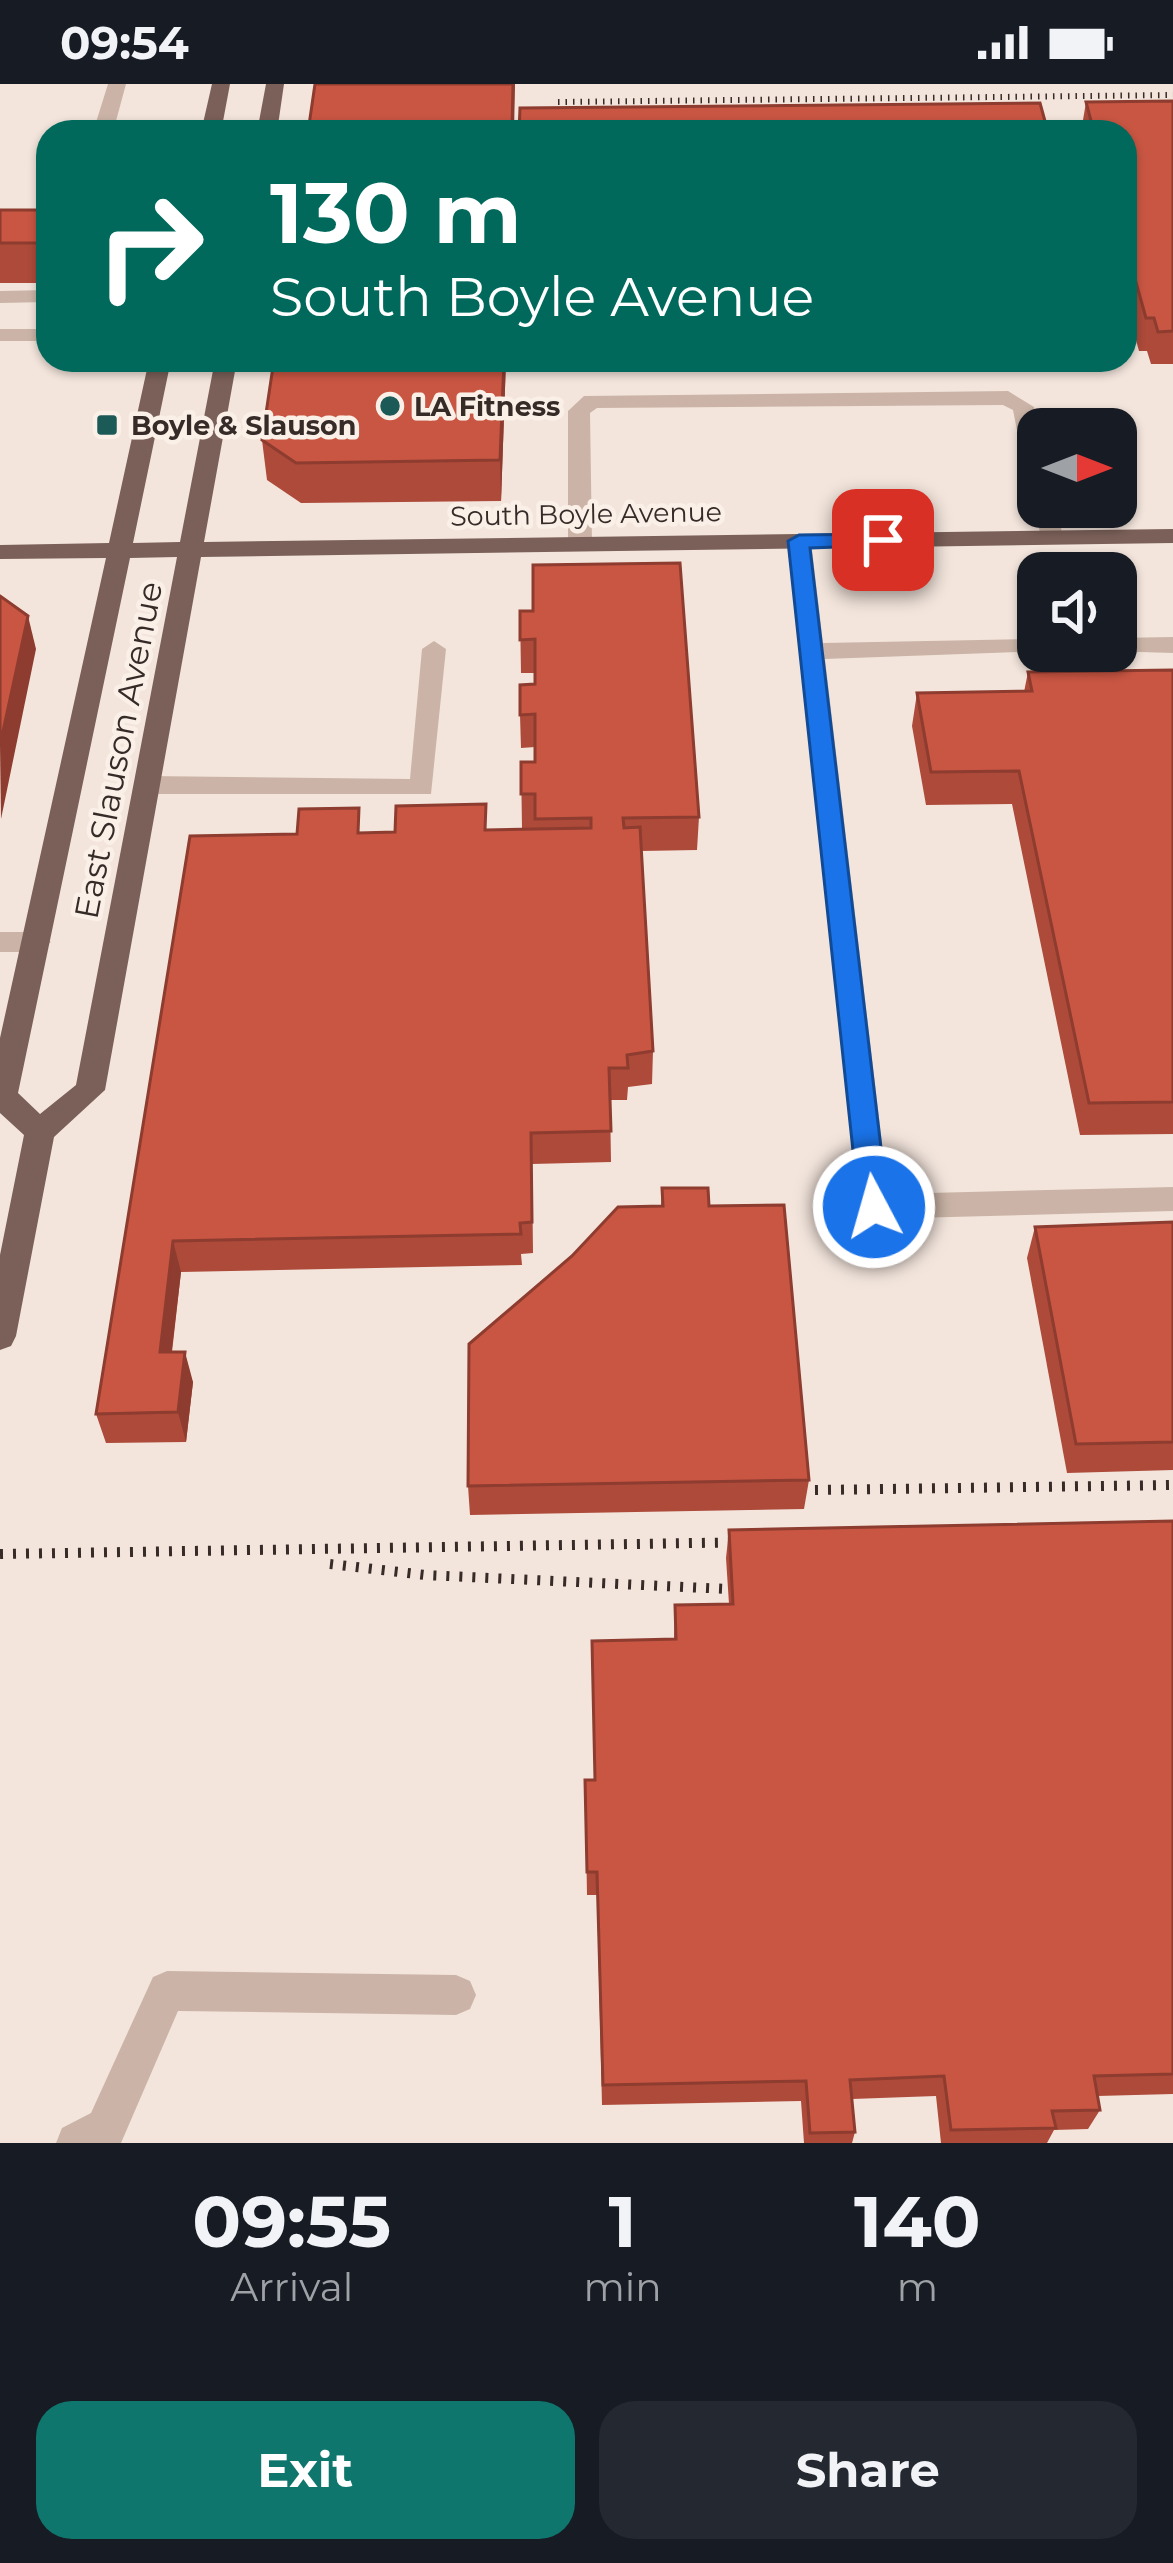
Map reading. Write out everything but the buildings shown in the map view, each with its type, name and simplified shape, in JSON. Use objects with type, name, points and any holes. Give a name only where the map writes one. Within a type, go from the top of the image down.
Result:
[{"type":"main road","points":[[214,120],[221,84]]},
{"type":"main road","points":[[269,120],[275,84]]},
{"type":"main road","name":"East Slauson Avenue","points":[[158,372],[2,1096],[40,1131],[90,1090],[224,372]]},
{"type":"main road","name":"South Boyle Avenue","points":[[0,552],[1173,536]]},
{"type":"main road","points":[[0,1336],[40,1131]]},
{"type":"lane","points":[[106,120],[117,84]]},
{"type":"lane","points":[[0,297],[36,296]]},
{"type":"lane","points":[[0,335],[36,335]]},
{"type":"lane","points":[[580,544],[579,411],[592,401],[1008,398],[1023,408]]},
{"type":"lane","points":[[1049,528],[1051,538]]},
{"type":"lane","points":[[799,541],[874,1207],[1173,1199]]},
{"type":"lane","points":[[1137,646],[1173,645]]},
{"type":"lane","points":[[812,651],[1017,647]]},
{"type":"lane","points":[[148,785],[422,788],[434,649]]},
{"type":"lane","points":[[0,942],[37,942]]},
{"type":"lane","points":[[77,2143],[106,2128],[167,1991],[456,1995]]},
{"type":"railway","points":[[558,102],[1173,95]]},
{"type":"railway","points":[[815,1490],[1173,1485]]},
{"type":"railway","points":[[0,1554],[759,1542]]},
{"type":"railway","points":[[330,1564],[425,1575],[728,1589]]},
{"type":"place","name":"LA Fitness","points":[[390,406]]},
{"type":"place","name":"Boyle & Slauson","points":[[107,425]]},
{"type":"route","points":[[874,1207],[799,541],[883,540]]}]
